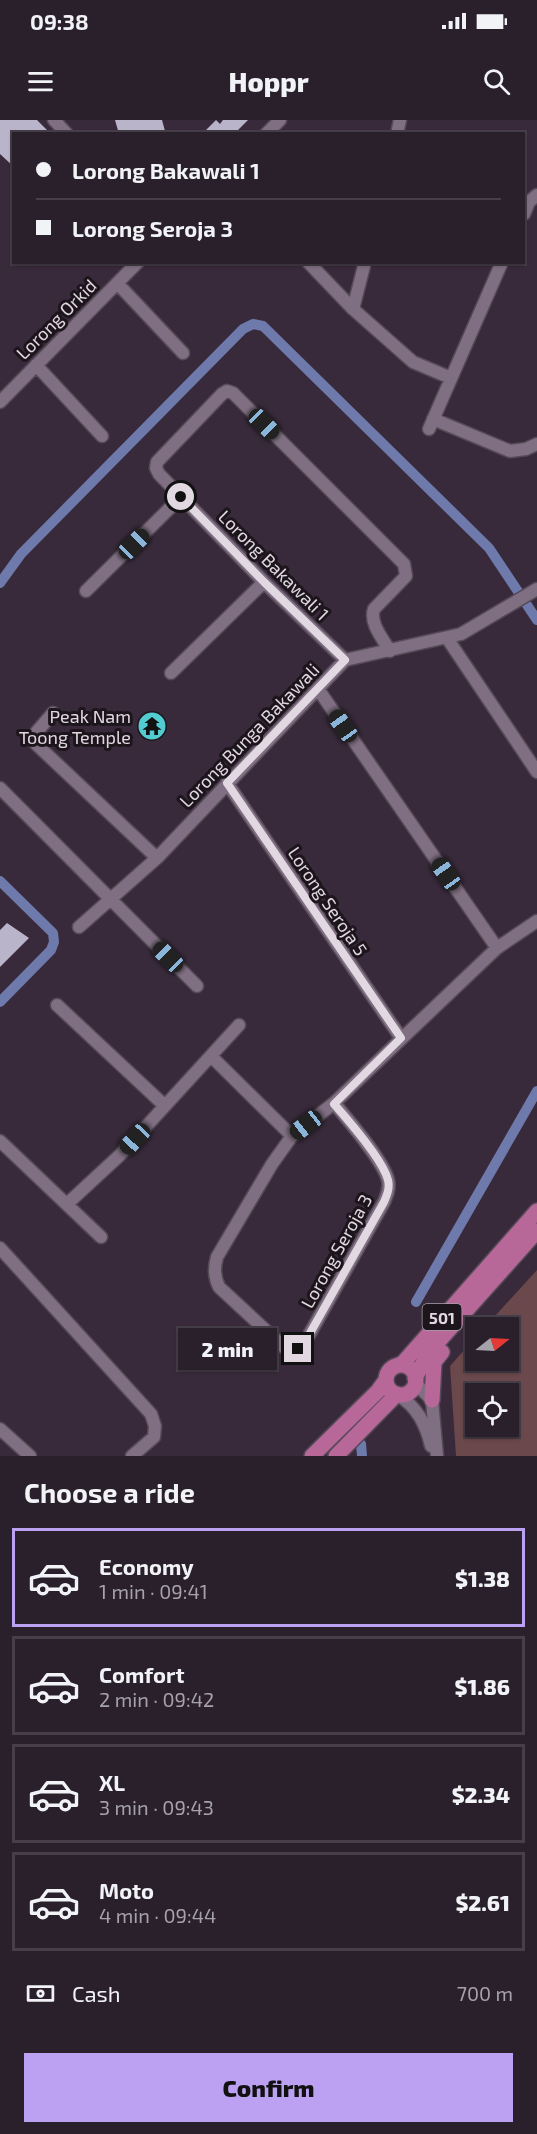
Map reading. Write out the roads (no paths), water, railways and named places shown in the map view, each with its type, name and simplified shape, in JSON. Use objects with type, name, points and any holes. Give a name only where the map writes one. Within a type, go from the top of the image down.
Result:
[{"type":"main road","name":"501","points":[[312,1456],[403,1363],[537,1211]]},
{"type":"main road","name":"501","points":[[341,1451],[398,1395],[409,1392],[429,1353],[537,1231]]},
{"type":"main road","points":[[432,1400],[434,1362],[474,1313],[494,1279]]},
{"type":"main road","points":[[398,1395],[389,1389],[386,1380],[401,1366],[409,1368],[415,1380]]},
{"type":"street","points":[[54,120],[65,132]]},
{"type":"street","points":[[268,132],[279,120]]},
{"type":"street","points":[[525,212],[529,202],[537,195]]},
{"type":"street","name":"Lorong Orkid","points":[[0,402],[136,264]]},
{"type":"street","points":[[310,264],[353,309],[413,362],[452,378]]},
{"type":"street","points":[[353,309],[364,264]]},
{"type":"street","points":[[501,264],[431,424],[510,451],[526,449],[537,444]]},
{"type":"street","points":[[117,283],[183,353]]},
{"type":"street","points":[[36,365],[102,436]]},
{"type":"street","name":"Lorong Bakawali 1","points":[[345,660],[264,582],[159,474],[156,468],[157,462],[222,394],[228,391],[233,393],[404,564],[406,576],[374,609],[372,615],[390,651]]},
{"type":"street","points":[[86,591],[181,497]]},
{"type":"street","points":[[171,673],[264,582]]},
{"type":"street","name":"Lorong Bunga Bakawali","points":[[80,927],[158,858],[345,660],[461,634],[536,590]]},
{"type":"street","points":[[447,638],[537,772]]},
{"type":"street","points":[[318,689],[497,948]]},
{"type":"street","points":[[53,713],[34,735],[36,744],[158,858]]},
{"type":"street","name":"Lorong Seroja 5","points":[[227,783],[401,1038]]},
{"type":"street","points":[[0,788],[197,986]]},
{"type":"street","name":"Lorong Seroja 3","points":[[334,1104],[357,1131],[384,1170],[389,1186],[384,1202],[309,1335],[298,1349],[292,1351],[286,1349],[219,1287],[214,1268],[217,1257],[272,1164],[292,1136],[334,1104],[497,948],[537,921]]},
{"type":"street","points":[[57,1005],[165,1106]]},
{"type":"street","points":[[67,1204],[120,1155],[240,1026]]},
{"type":"street","points":[[212,1057],[292,1136]]},
{"type":"street","points":[[0,1141],[101,1237]]},
{"type":"street","points":[[0,1248],[151,1414],[155,1426],[154,1437],[132,1456]]},
{"type":"street","points":[[415,1380],[432,1400],[435,1456]]},
{"type":"street","points":[[398,1395],[411,1403],[419,1414],[435,1456]]},
{"type":"street","points":[[0,1429],[30,1456]]},
{"type":"waterway","points":[[0,583],[21,554],[243,329],[253,324],[263,326],[489,548],[537,620]]},
{"type":"waterway","points":[[0,881],[53,933],[54,942],[51,950],[0,1002]]},
{"type":"waterway","points":[[416,1302],[537,1091]]},
{"type":"waterway","points":[[361,1444],[362,1456]]},
{"type":"place","name":"Peak Nam Toong Temple","points":[[152,726]]}]
